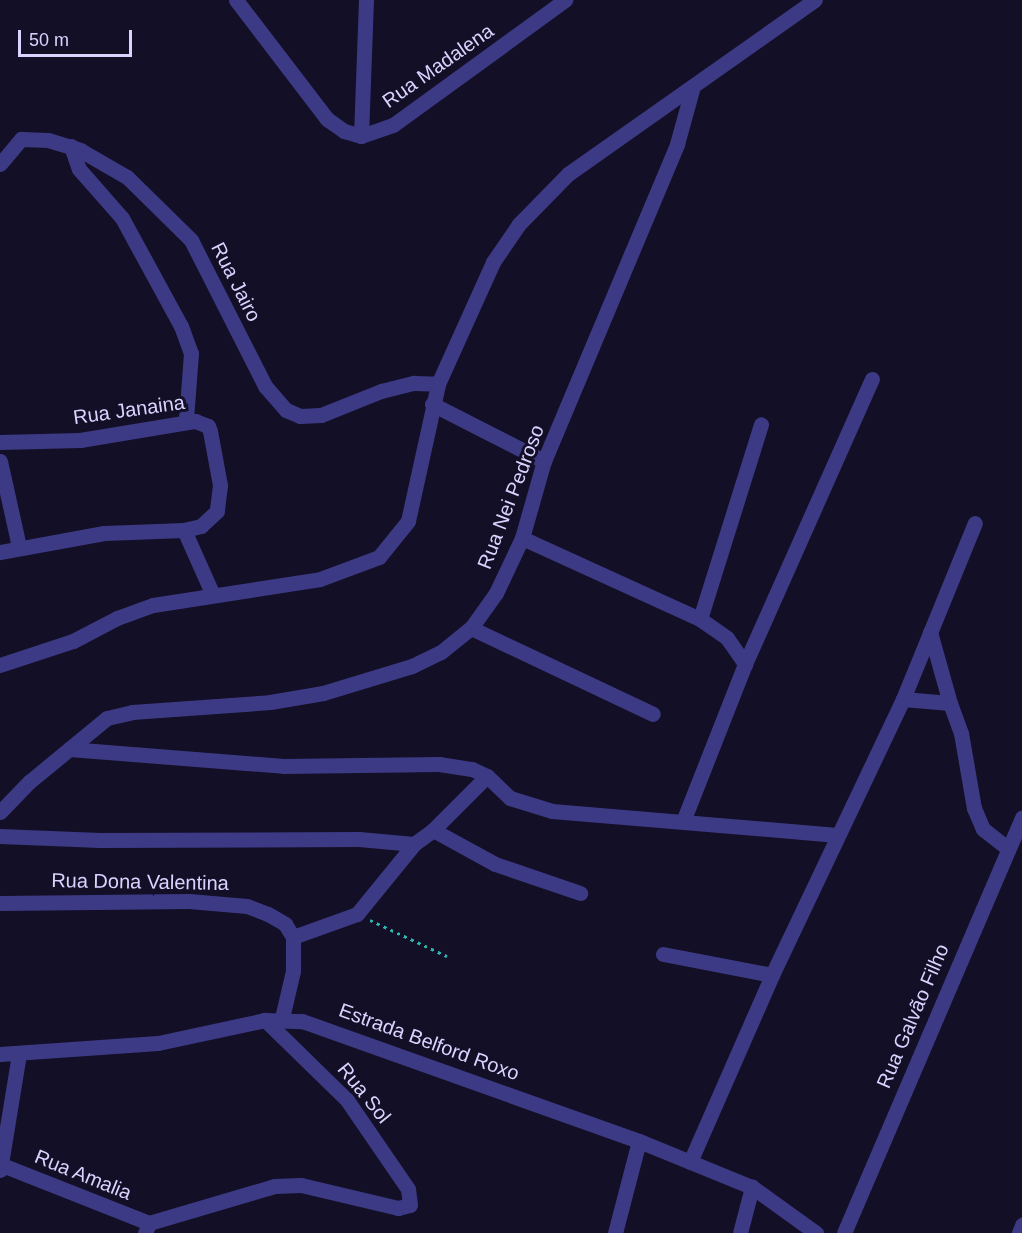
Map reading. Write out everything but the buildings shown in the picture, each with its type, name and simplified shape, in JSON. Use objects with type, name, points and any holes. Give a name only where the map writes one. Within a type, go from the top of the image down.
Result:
[{"type":"street","points":[[236,0],[327,119],[344,131],[361,136],[366,0]]},
{"type":"street","name":"Rua Madalena","points":[[361,136],[393,125],[565,0]]},
{"type":"street","points":[[0,665],[73,641],[153,605],[212,593],[320,579],[379,557],[408,521],[438,384],[493,262],[519,224],[568,174],[692,90],[815,0]]},
{"type":"street","name":"Rua Nei Pedroso","points":[[0,812],[89,729],[107,718],[132,712],[270,702],[381,678],[441,652],[471,628],[496,593],[522,538],[544,460],[677,144],[692,90]]},
{"type":"street","name":"Rua Jairo","points":[[0,164],[21,139],[70,146],[127,177],[191,240],[265,386],[286,410],[300,416],[321,415],[381,391],[414,383],[438,384]]},
{"type":"street","points":[[70,146],[79,169],[122,218],[181,326],[191,353],[186,420]]},
{"type":"street","points":[[683,821],[745,664],[872,379]]},
{"type":"street","points":[[432,404],[544,460]]},
{"type":"street","name":"Rua Janaina","points":[[0,442],[80,440],[186,420],[208,426],[220,485],[214,517],[201,526],[184,530],[136,529],[0,552]]},
{"type":"street","points":[[700,619],[760,424]]},
{"type":"street","points":[[0,461],[19,547]]},
{"type":"street","points":[[690,1162],[772,975],[903,699],[975,523]]},
{"type":"street","points":[[184,530],[212,593]]},
{"type":"street","points":[[522,538],[700,619],[727,638],[745,664]]},
{"type":"street","points":[[471,628],[653,714]]},
{"type":"street","points":[[930,632],[961,733],[974,808],[983,829],[1007,848]]},
{"type":"street","points":[[903,699],[950,702]]},
{"type":"street","points":[[69,749],[283,766],[439,764],[472,769],[487,776],[510,798],[530,807],[590,817],[683,821],[837,835]]},
{"type":"street","points":[[282,1018],[293,971],[292,937],[357,914],[414,844],[433,830],[487,776]]},
{"type":"street","name":"Rua Galvão Filho","points":[[844,1233],[1022,817]]},
{"type":"street","points":[[433,830],[495,864],[580,893]]},
{"type":"street","points":[[0,836],[100,840],[359,839],[414,844]]},
{"type":"street","name":"Rua Dona Valentina","points":[[0,903],[189,901],[247,906],[285,924],[292,937]]},
{"type":"street","points":[[663,954],[772,975]]},
{"type":"street","name":"Estrada Belford Roxo","points":[[0,1054],[158,1044],[282,1018],[322,1026],[639,1141],[752,1187],[816,1233]]},
{"type":"street","name":"Rua Sol","points":[[147,1228],[275,1186],[301,1185],[398,1208],[410,1205],[408,1189],[347,1100],[265,1020]]},
{"type":"street","points":[[1,1167],[19,1054]]},
{"type":"street","points":[[615,1233],[639,1141]]},
{"type":"street","name":"Rua Amalia","points":[[1,1167],[147,1228]]},
{"type":"street","points":[[740,1233],[752,1187]]},
{"type":"street","points":[[1019,1233],[1022,1225]]},
{"type":"path","points":[[357,914],[447,956]]}]
